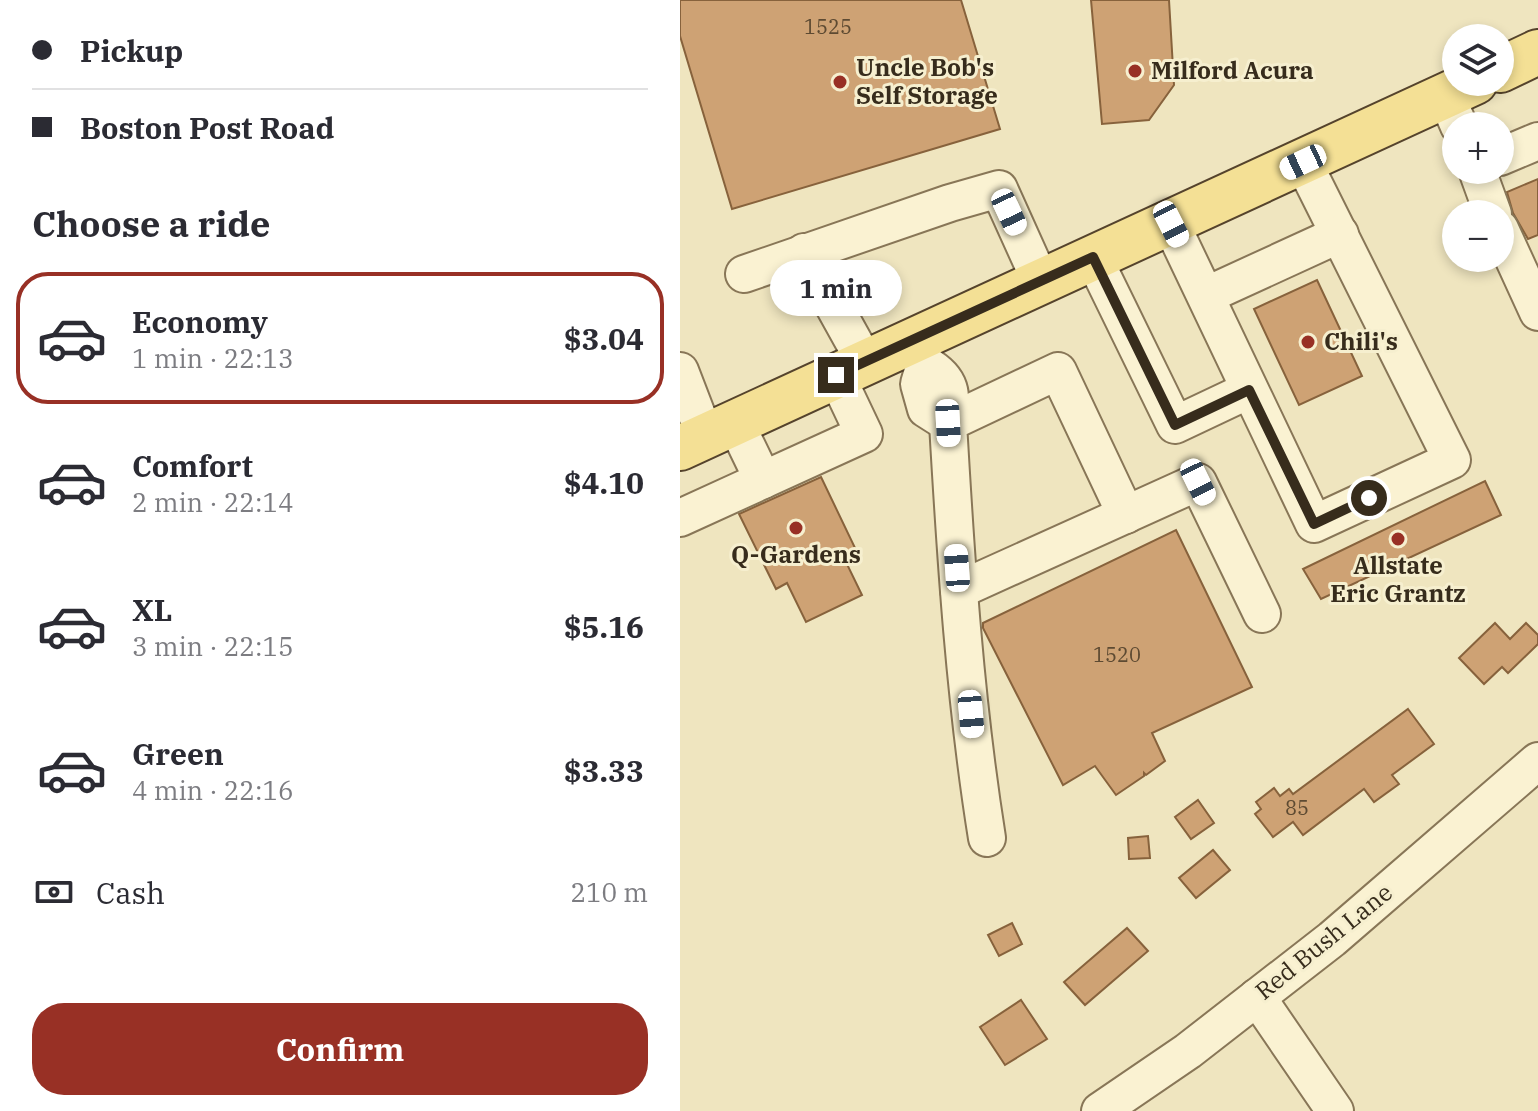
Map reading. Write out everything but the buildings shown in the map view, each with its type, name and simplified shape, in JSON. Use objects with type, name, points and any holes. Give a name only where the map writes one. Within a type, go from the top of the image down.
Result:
[{"type":"main road","points":[[1514,63],[1538,52]]},
{"type":"main road","points":[[707,435],[850,369],[920,351],[1040,280],[1171,224],[1303,162],[1460,101]]},
{"type":"street","points":[[1514,151],[1538,141]]},
{"type":"street","points":[[1171,224],[1314,524],[1452,460],[1303,162]]},
{"type":"street","points":[[744,274],[999,189],[1040,280]]},
{"type":"street","points":[[1207,295],[1340,234]]},
{"type":"street","points":[[680,518],[864,434],[836,306],[804,252]]},
{"type":"street","points":[[1093,257],[1175,425],[1249,390]]},
{"type":"street","points":[[1514,260],[1538,312]]},
{"type":"street","points":[[920,351],[919,384],[926,409],[948,423]]},
{"type":"street","points":[[680,371],[707,435],[763,480]]},
{"type":"street","points":[[948,423],[1058,371],[1126,515]]},
{"type":"street","points":[[948,423],[959,590],[976,767],[987,838]]},
{"type":"street","points":[[959,590],[1198,482],[1262,614]]},
{"type":"street","name":"Red Bush Lane","points":[[1100,1111],[1188,1051],[1332,939],[1538,761]]},
{"type":"street","points":[[1257,997],[1335,1111]]},
{"type":"place","name":"Milford Acura","points":[[1135,71]]},
{"type":"place","name":"Uncle Bob's Self Storage","points":[[840,82]]},
{"type":"place","name":"Chili's","points":[[1308,342]]},
{"type":"place","name":"Q-Gardens","points":[[796,528]]},
{"type":"place","name":"Allstate Eric Grantz","points":[[1398,539]]},
{"type":"route","points":[[836,375],[1093,257],[1175,425],[1249,390],[1314,524],[1369,498]]}]
